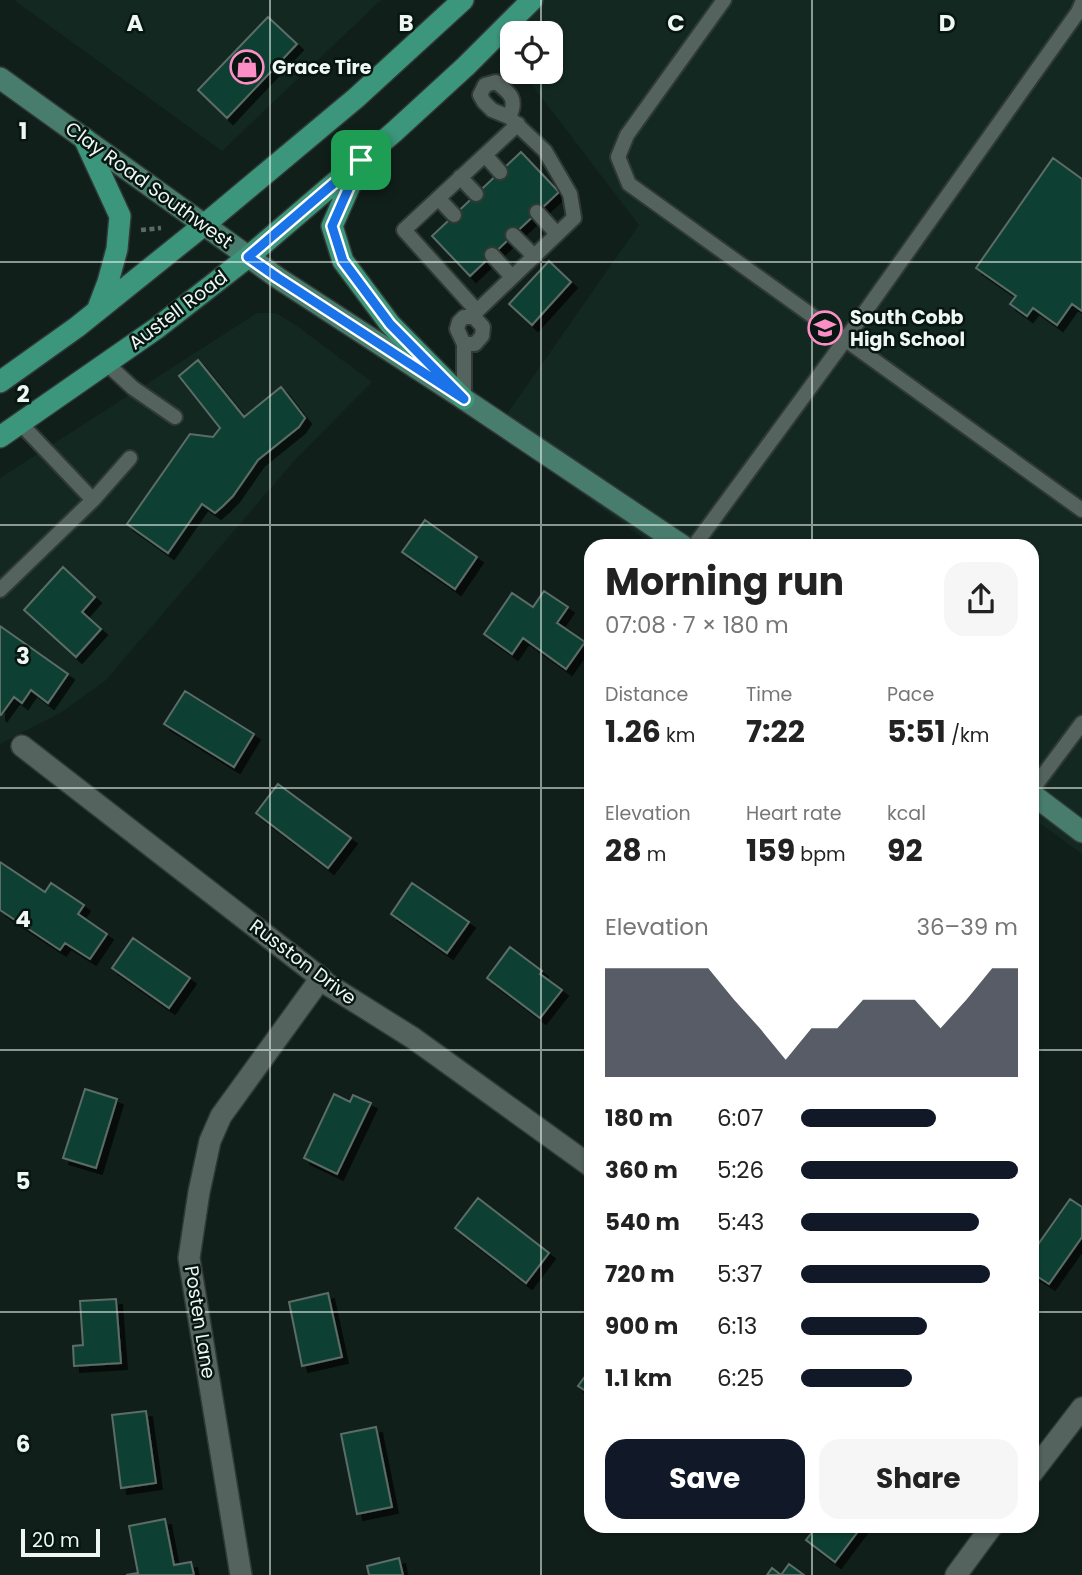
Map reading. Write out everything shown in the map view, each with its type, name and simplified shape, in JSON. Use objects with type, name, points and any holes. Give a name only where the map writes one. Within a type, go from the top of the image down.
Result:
[{"type":"main road","points":[[0,382],[97,311],[204,225],[356,98],[463,0]]},
{"type":"main road","name":"Austell Road","points":[[0,437],[157,328],[248,257],[466,66],[532,0]]},
{"type":"main road","points":[[84,138],[120,216],[117,249],[97,311]]},
{"type":"main road","points":[[361,160],[332,226],[343,261],[390,324],[464,399]]},
{"type":"street","name":"Clay Road Southwest","points":[[0,78],[278,278],[673,539]]},
{"type":"street","name":"Russton Drive","points":[[22,746],[327,984],[413,1038],[584,1161]]},
{"type":"street","points":[[1039,798],[1082,832]]},
{"type":"street","name":"Posten Lane","points":[[241,1575],[189,1258],[198,1192],[210,1141],[221,1116],[321,978]]},
{"type":"street","points":[[1039,1464],[1082,1408]]},
{"type":"street","points":[[956,1575],[985,1533]]},
{"type":"lane","points":[[724,0],[627,135],[618,157],[629,184],[1082,510]]},
{"type":"lane","points":[[699,539],[845,341],[1080,7]]},
{"type":"lane","points":[[466,66],[485,85],[496,82],[505,89],[512,98],[513,121],[485,155],[404,230],[476,314]]},
{"type":"lane","points":[[464,399],[464,344],[457,329],[460,322],[464,317],[476,314],[574,218],[570,194],[545,151],[513,121]]},
{"type":"lane","points":[[485,155],[500,172]]},
{"type":"lane","points":[[460,177],[476,194]]},
{"type":"lane","points":[[438,198],[454,215]]},
{"type":"lane","points":[[537,212],[557,234]]},
{"type":"lane","points":[[513,235],[534,256]]},
{"type":"lane","points":[[492,255],[512,277]]},
{"type":"lane","points":[[106,363],[133,388],[175,416]]},
{"type":"lane","points":[[20,423],[93,500]]},
{"type":"lane","points":[[0,590],[93,500],[130,458]]},
{"type":"lane","points":[[1039,782],[1082,723]]},
{"type":"path","points":[[132,231],[162,228]]},
{"type":"shaded area","points":[[14,0],[381,0],[222,151]]},
{"type":"shaded area","name":"South Cobb High School","points":[[527,0],[1082,0],[1082,854],[1039,822],[1039,539],[644,539],[495,431],[639,225],[531,84],[563,84],[563,21],[521,21]]},
{"type":"shaded area","points":[[257,313],[276,313],[372,382],[294,461],[105,681],[62,712],[0,744],[0,478]]},
{"type":"building","name":"Grace Tire","points":[[268,17],[297,44],[227,118],[198,90]]},
{"type":"building","points":[[521,152],[559,192],[470,276],[432,236]]},
{"type":"building","points":[[1053,158],[1082,179],[1082,311],[1072,304],[1057,325],[1033,308],[1027,316],[1010,304],[1016,296],[976,268]]},
{"type":"building","points":[[549,261],[571,282],[532,325],[509,304]]},
{"type":"building","points":[[198,360],[244,417],[281,387],[305,418],[299,427],[258,460],[233,496],[215,513],[202,504],[168,553],[127,524],[190,434],[213,437],[220,428],[179,376]]},
{"type":"building","points":[[425,520],[477,557],[455,589],[402,552]]},
{"type":"building","points":[[63,567],[95,597],[82,612],[101,629],[76,657],[24,610]]},
{"type":"building","points":[[544,591],[568,607],[557,623],[584,643],[566,669],[523,638],[512,654],[484,634],[512,593],[533,607]]},
{"type":"building","points":[[0,626],[68,674],[48,703],[31,690],[22,703],[14,697],[0,714]]},
{"type":"building","points":[[185,691],[254,734],[234,767],[164,724]]},
{"type":"building","points":[[278,784],[351,838],[328,868],[256,813]]},
{"type":"building","points":[[0,862],[45,892],[51,883],[84,905],[78,914],[107,934],[90,959],[65,943],[60,950],[0,910]]},
{"type":"building","points":[[412,883],[469,922],[447,953],[391,914]]},
{"type":"building","points":[[133,938],[190,978],[169,1008],[112,968]]},
{"type":"building","points":[[510,947],[562,990],[540,1018],[487,978]]},
{"type":"building","points":[[85,1089],[117,1099],[96,1168],[63,1158]]},
{"type":"building","points":[[334,1094],[350,1102],[353,1095],[371,1103],[337,1174],[304,1158]]},
{"type":"building","points":[[478,1198],[549,1253],[526,1283],[455,1228]]},
{"type":"building","points":[[1070,1199],[1082,1207],[1082,1237],[1049,1284],[1039,1278],[1039,1243]]},
{"type":"building","points":[[328,1293],[342,1357],[302,1366],[289,1302]]},
{"type":"building","points":[[116,1299],[121,1363],[74,1366],[73,1346],[83,1345],[80,1301]]},
{"type":"building","points":[[584,1378],[584,1390],[578,1386]]},
{"type":"building","points":[[146,1411],[156,1483],[121,1488],[112,1415]]},
{"type":"building","points":[[376,1427],[392,1507],[357,1514],[341,1434]]},
{"type":"building","points":[[165,1519],[174,1565],[191,1562],[194,1575],[126,1575],[138,1573],[129,1526]]},
{"type":"building","points":[[812,1533],[857,1533],[835,1562],[806,1540]]},
{"type":"building","points":[[399,1558],[403,1575],[369,1575],[367,1566]]},
{"type":"building","points":[[789,1564],[804,1575],[781,1575]]},
{"type":"building","points":[[772,1568],[781,1575],[767,1575]]},
{"type":"place","name":"Grace Tire","points":[[247,67]]},
{"type":"place","name":"South Cobb High School","points":[[825,328]]},
{"type":"route","points":[[361,160],[332,226],[343,261],[390,324],[464,399],[248,257],[361,160]]}]
